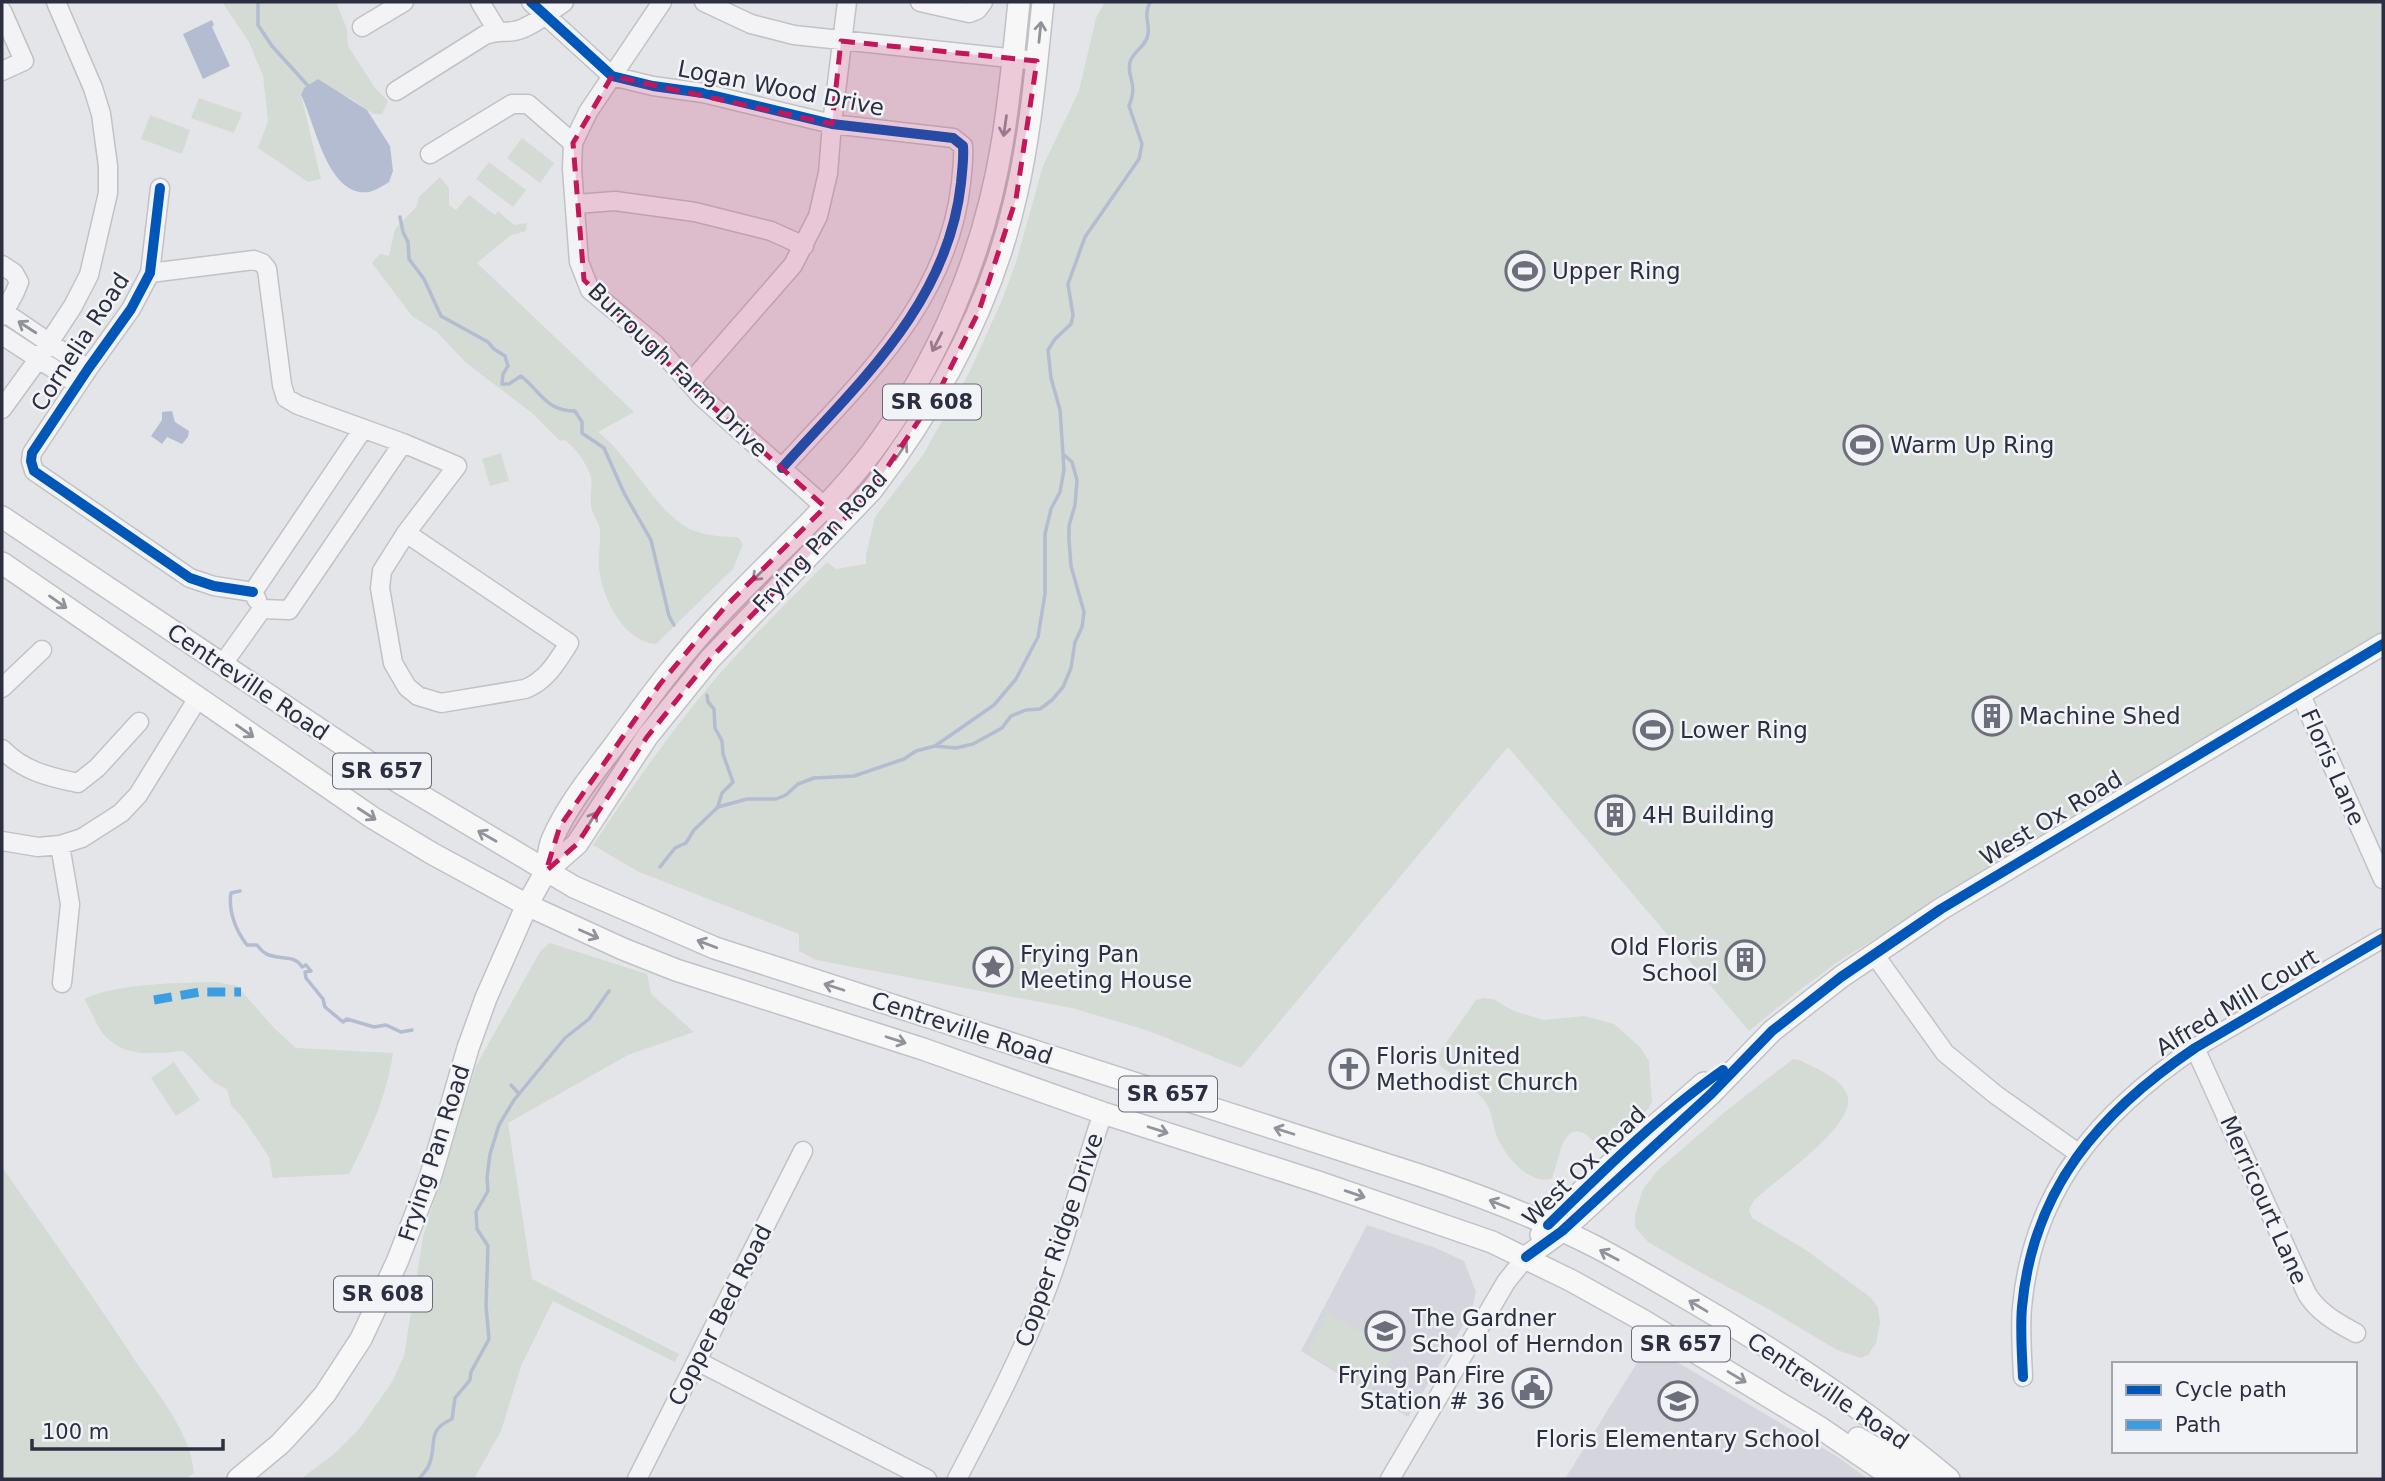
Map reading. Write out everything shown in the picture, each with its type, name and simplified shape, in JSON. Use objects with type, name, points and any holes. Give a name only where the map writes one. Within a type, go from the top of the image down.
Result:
[{"type":"main road","name":"Frying Pan Road","points":[[546,871],[550,842],[587,782],[653,693],[724,608],[825,507],[871,452],[900,410],[944,329],[978,241],[996,177],[1005,126],[1019,2]]},
{"type":"main road","name":"Frying Pan Road","points":[[238,1479],[280,1444],[325,1394],[366,1329],[397,1262],[431,1175],[474,1031],[527,905],[546,871],[577,844],[647,737],[703,668],[872,490],[914,432],[940,389],[979,311],[1016,199],[1027,141],[1043,2]]},
{"type":"main road","name":"Centreville Road","points":[[2,517],[419,795],[598,900],[715,948],[1419,1175],[1555,1228],[1650,1277],[1812,1375],[1874,1418],[1949,1479]]},
{"type":"main road","name":"Centreville Road","points":[[2,563],[373,818],[433,855],[527,905],[676,970],[910,1045],[1103,1113],[1478,1236],[1525,1257],[1625,1310],[1845,1443],[1895,1479]]},
{"type":"main road","name":"West Ox Road","points":[[1525,1257],[1711,1094],[1754,1048],[1801,1006],[1941,909],[2383,644]]},
{"type":"main road","points":[[1789,1409],[1863,1440],[1922,1479]]},
{"type":"street","points":[[2,409],[73,306],[89,275],[108,193],[108,166],[101,114],[93,88],[56,2]]},
{"type":"street","points":[[362,27],[404,2]]},
{"type":"street","points":[[480,2],[496,30]]},
{"type":"street","name":"Logan Wood Drive","points":[[531,2],[612,76],[653,86],[702,93],[832,124],[953,138],[963,146],[958,210],[949,244],[911,319],[782,468]]},
{"type":"street","points":[[396,91],[485,35],[496,30],[515,32],[564,2]]},
{"type":"street","name":"Burrough Farm Drive","points":[[662,2],[588,112],[573,143],[572,169],[579,262],[590,290],[654,344],[702,397],[843,523]]},
{"type":"street","points":[[704,2],[729,15],[772,30],[841,41],[1037,61]]},
{"type":"street","points":[[690,383],[793,265],[818,216],[828,173],[847,2]]},
{"type":"street","points":[[920,2],[969,13],[978,10],[983,2]]},
{"type":"street","points":[[2,11],[24,61],[2,71]]},
{"type":"street","points":[[430,154],[512,104],[520,103],[528,104],[573,143]]},
{"type":"street","name":"Cornelia Road","points":[[160,188],[150,273],[131,309],[32,453],[31,461],[34,471],[190,578],[214,586],[253,592]]},
{"type":"street","points":[[576,204],[615,201],[695,212],[771,231],[804,246]]},
{"type":"street","points":[[150,273],[254,260],[262,262],[267,269],[286,398],[457,466],[407,533],[382,571],[380,589],[393,663],[407,687],[418,696],[441,703],[525,689],[537,684],[547,675],[569,643],[407,533]]},
{"type":"street","points":[[2,265],[14,273],[19,282],[3,314]]},
{"type":"street","name":"Cornelia Road","points":[[3,314],[88,369]]},
{"type":"street","name":"Cornelia Road","points":[[2,335],[77,384]]},
{"type":"street","points":[[262,609],[253,592],[363,429]]},
{"type":"street","points":[[262,609],[289,610],[403,443]]},
{"type":"street","points":[[222,665],[262,609]]},
{"type":"street","points":[[2,688],[42,650]]},
{"type":"street","name":"Floris Lane","points":[[2300,693],[2383,879]]},
{"type":"street","points":[[2,841],[38,847],[60,845],[82,838],[100,828],[130,805],[198,698]]},
{"type":"street","points":[[2,749],[11,759],[44,776],[78,783],[96,768],[139,722]]},
{"type":"street","points":[[60,845],[70,904],[62,983]]},
{"type":"street","name":"Alfred Mill Court","points":[[2023,1377],[2022,1309],[2031,1256],[2052,1198],[2078,1153],[2124,1102],[2169,1065],[2383,938]]},
{"type":"street","points":[[1874,954],[1945,1053],[1996,1095],[2078,1153]]},
{"type":"street","name":"Merricourt Lane","points":[[2195,1048],[2306,1294],[2320,1310],[2356,1333]]},
{"type":"street","name":"Copper Ridge Drive","points":[[957,1479],[1015,1365],[1049,1284],[1103,1113]]},
{"type":"street","name":"Copper Bed Road","points":[[637,1479],[803,1151]]},
{"type":"street","name":"West Ox Road","points":[[1390,1479],[1506,1282],[1525,1257]]},
{"type":"street","points":[[697,1361],[927,1479]]},
{"type":"highlighted area","points":[[841,41],[1037,61],[1016,199],[979,311],[940,389],[872,490],[710,659],[647,737],[577,844],[546,871],[560,826],[660,684],[724,608],[825,507],[702,397],[584,280],[573,143],[612,76],[832,124]]},
{"type":"shaded area","points":[[222,2],[336,2],[347,29],[348,46],[375,88],[388,101],[382,114],[373,114],[350,98],[304,88],[301,95],[321,179],[308,182],[258,148],[268,121],[263,76],[249,42]]},
{"type":"shaded area","points":[[1105,2],[2383,2],[2383,631],[1842,959],[1749,1031],[1508,747],[1241,1068],[1149,1031],[1072,1008],[816,960],[799,951],[799,934],[639,872],[593,845],[676,727],[731,661],[779,611],[827,562],[836,569],[866,564],[875,517],[923,455],[970,371],[1002,300],[1016,262],[1043,166],[1079,91],[1096,18]]},
{"type":"shaded area","points":[[199,98],[242,113],[234,133],[191,118]]},
{"type":"shaded area","points":[[150,115],[190,130],[182,154],[141,139]]},
{"type":"shaded area","points":[[522,138],[554,163],[540,183],[507,158]]},
{"type":"shaded area","points":[[489,162],[526,190],[513,207],[476,179]]},
{"type":"shaded area","points":[[440,177],[449,188],[449,205],[456,210],[469,195],[495,215],[498,211],[514,225],[527,223],[526,231],[511,235],[477,263],[634,412],[598,432],[622,456],[669,514],[695,531],[738,537],[743,544],[733,569],[656,644],[644,641],[624,627],[605,592],[599,568],[600,527],[591,506],[591,478],[580,456],[565,440],[560,441],[532,413],[465,362],[437,332],[412,316],[372,263],[380,254],[389,256],[395,229],[417,206],[419,197]]},
{"type":"shaded area","points":[[501,453],[509,481],[490,486],[482,459]]},
{"type":"shaded area","points":[[550,943],[647,974],[651,994],[694,1032],[628,1055],[508,1123],[532,1279],[679,1354],[675,1362],[553,1301],[521,1366],[501,1431],[474,1479],[301,1479],[335,1453],[359,1429],[392,1382],[404,1356],[423,1237],[476,1066],[541,950]]},
{"type":"shaded area","points":[[216,982],[237,986],[274,1028],[296,1048],[393,1053],[376,1115],[349,1174],[273,1178],[269,1157],[231,1105],[227,1089],[214,1082],[183,1051],[133,1052],[115,1044],[103,1033],[84,999],[130,987]]},
{"type":"shaded area","points":[[1493,999],[1514,1011],[1544,1020],[1584,1016],[1614,1024],[1640,1047],[1649,1061],[1652,1101],[1649,1108],[1608,1146],[1598,1146],[1583,1133],[1569,1134],[1561,1148],[1551,1179],[1533,1177],[1525,1172],[1511,1159],[1500,1142],[1486,1103],[1440,1065],[1441,1050],[1476,1000]]},
{"type":"shaded area","points":[[1793,1059],[1819,1070],[1839,1083],[1847,1094],[1848,1106],[1841,1121],[1828,1136],[1754,1200],[1749,1210],[1752,1218],[1806,1250],[1870,1297],[1878,1307],[1880,1323],[1876,1343],[1868,1355],[1861,1358],[1837,1350],[1698,1271],[1648,1242],[1635,1227],[1635,1215],[1643,1189],[1658,1170],[1726,1111]]},
{"type":"shaded area","points":[[174,1062],[200,1100],[176,1116],[151,1078]]},
{"type":"shaded area","points":[[2,1167],[179,1426],[194,1473],[185,1479],[2,1479]]},
{"type":"shaded area","name":"The Gardner School of Herndon","points":[[1367,1225],[1436,1248],[1464,1261],[1476,1292],[1471,1312],[1408,1417],[1301,1351]]},
{"type":"shaded area","points":[[1328,1312],[1394,1352],[1371,1391],[1307,1353]]},
{"type":"shaded area","name":"Floris Elementary School","points":[[1648,1345],[1838,1457],[1868,1479],[1565,1479]]},
{"type":"water","points":[[212,20],[212,27],[230,66],[203,79],[183,34]]},
{"type":"water","points":[[318,79],[367,110],[390,146],[393,171],[389,182],[369,192],[355,191],[343,183],[333,171],[324,156],[301,95],[304,88]]},
{"type":"water","points":[[172,411],[175,422],[189,431],[188,437],[182,444],[167,437],[162,444],[151,436],[162,420],[162,412]]},
{"type":"waterway","points":[[258,2],[258,25],[272,46],[311,89]]},
{"type":"waterway","points":[[660,867],[675,848],[686,843],[694,830],[718,807],[747,799],[776,799],[786,795],[798,784],[814,778],[854,776],[935,746],[956,748],[973,744],[1002,728],[1011,716],[1026,710],[1040,709],[1063,687],[1071,668],[1084,612],[1071,566],[1069,540],[1077,480],[1072,462],[1063,454],[1060,410],[1051,378],[1048,350],[1071,324],[1073,315],[1068,284],[1085,237],[1139,159],[1142,144],[1129,106],[1133,91],[1129,68],[1132,58],[1147,38],[1147,12],[1150,2]]},
{"type":"waterway","points":[[400,217],[408,242],[409,259],[424,279],[441,316],[488,342],[505,356],[508,366],[503,374],[502,384],[509,384],[521,376],[550,404],[575,411],[582,422],[582,433],[604,448],[624,493],[651,540],[669,616],[674,625]]},
{"type":"waterway","points":[[935,746],[994,705],[1016,679],[1038,637],[1045,594],[1045,534],[1051,509],[1060,492],[1064,470],[1063,456]]},
{"type":"waterway","points":[[707,695],[708,702],[714,709],[715,728],[722,741],[723,754],[733,782],[722,793],[718,806]]},
{"type":"waterway","points":[[240,891],[231,893],[231,907],[236,927],[247,945],[257,945],[269,955],[294,960],[302,967],[306,965],[311,971],[305,972],[306,978],[323,999],[325,1007],[343,1022],[347,1019],[374,1027],[386,1025],[401,1032],[412,1030]]},
{"type":"waterway","points":[[419,1479],[429,1465],[435,1433],[452,1419],[455,1398],[470,1380],[471,1372],[489,1339],[486,1306],[488,1246],[477,1229],[476,1212],[488,1191],[490,1154],[499,1125],[514,1100],[565,1038],[589,1019],[609,991]]},
{"type":"waterway","points":[[511,1085],[519,1094]]},
{"type":"marked path","points":[[154,1000],[200,992],[241,992]]},
{"type":"cycle path","points":[[531,2],[612,76],[653,86],[703,93],[832,124],[953,138],[963,146],[961,183],[953,226],[938,267],[919,304],[869,372],[782,468]]},
{"type":"cycle path","points":[[160,188],[150,273],[131,309],[32,453],[31,461],[34,471],[190,578],[214,586],[253,592]]},
{"type":"cycle path","points":[[1526,1257],[1562,1231],[1711,1094],[1772,1031],[1841,977],[1941,909],[2383,644]]},
{"type":"cycle path","points":[[2023,1377],[2022,1307],[2029,1264],[2040,1225],[2077,1157],[2101,1127],[2129,1099],[2195,1048],[2383,938]]},
{"type":"cycle path","points":[[1548,1225],[1654,1125],[1723,1070]]},
{"type":"place","name":"Upper Ring","points":[[1525,271]]},
{"type":"place","name":"Warm Up Ring","points":[[1863,445]]},
{"type":"place","name":"Machine Shed","points":[[1992,716]]},
{"type":"place","name":"Lower Ring","points":[[1653,730]]},
{"type":"place","name":"4H Building","points":[[1615,815]]},
{"type":"place","name":"Old Floris School","points":[[1745,960]]},
{"type":"place","name":"Frying Pan Meeting House","points":[[993,967]]},
{"type":"place","name":"Floris United Methodist Church","points":[[1349,1069]]},
{"type":"place","name":"The Gardner School of Herndon","points":[[1385,1331]]},
{"type":"place","name":"Frying Pan Fire Station # 36","points":[[1532,1388]]},
{"type":"place","name":"Floris Elementary School","points":[[1678,1401]]}]
